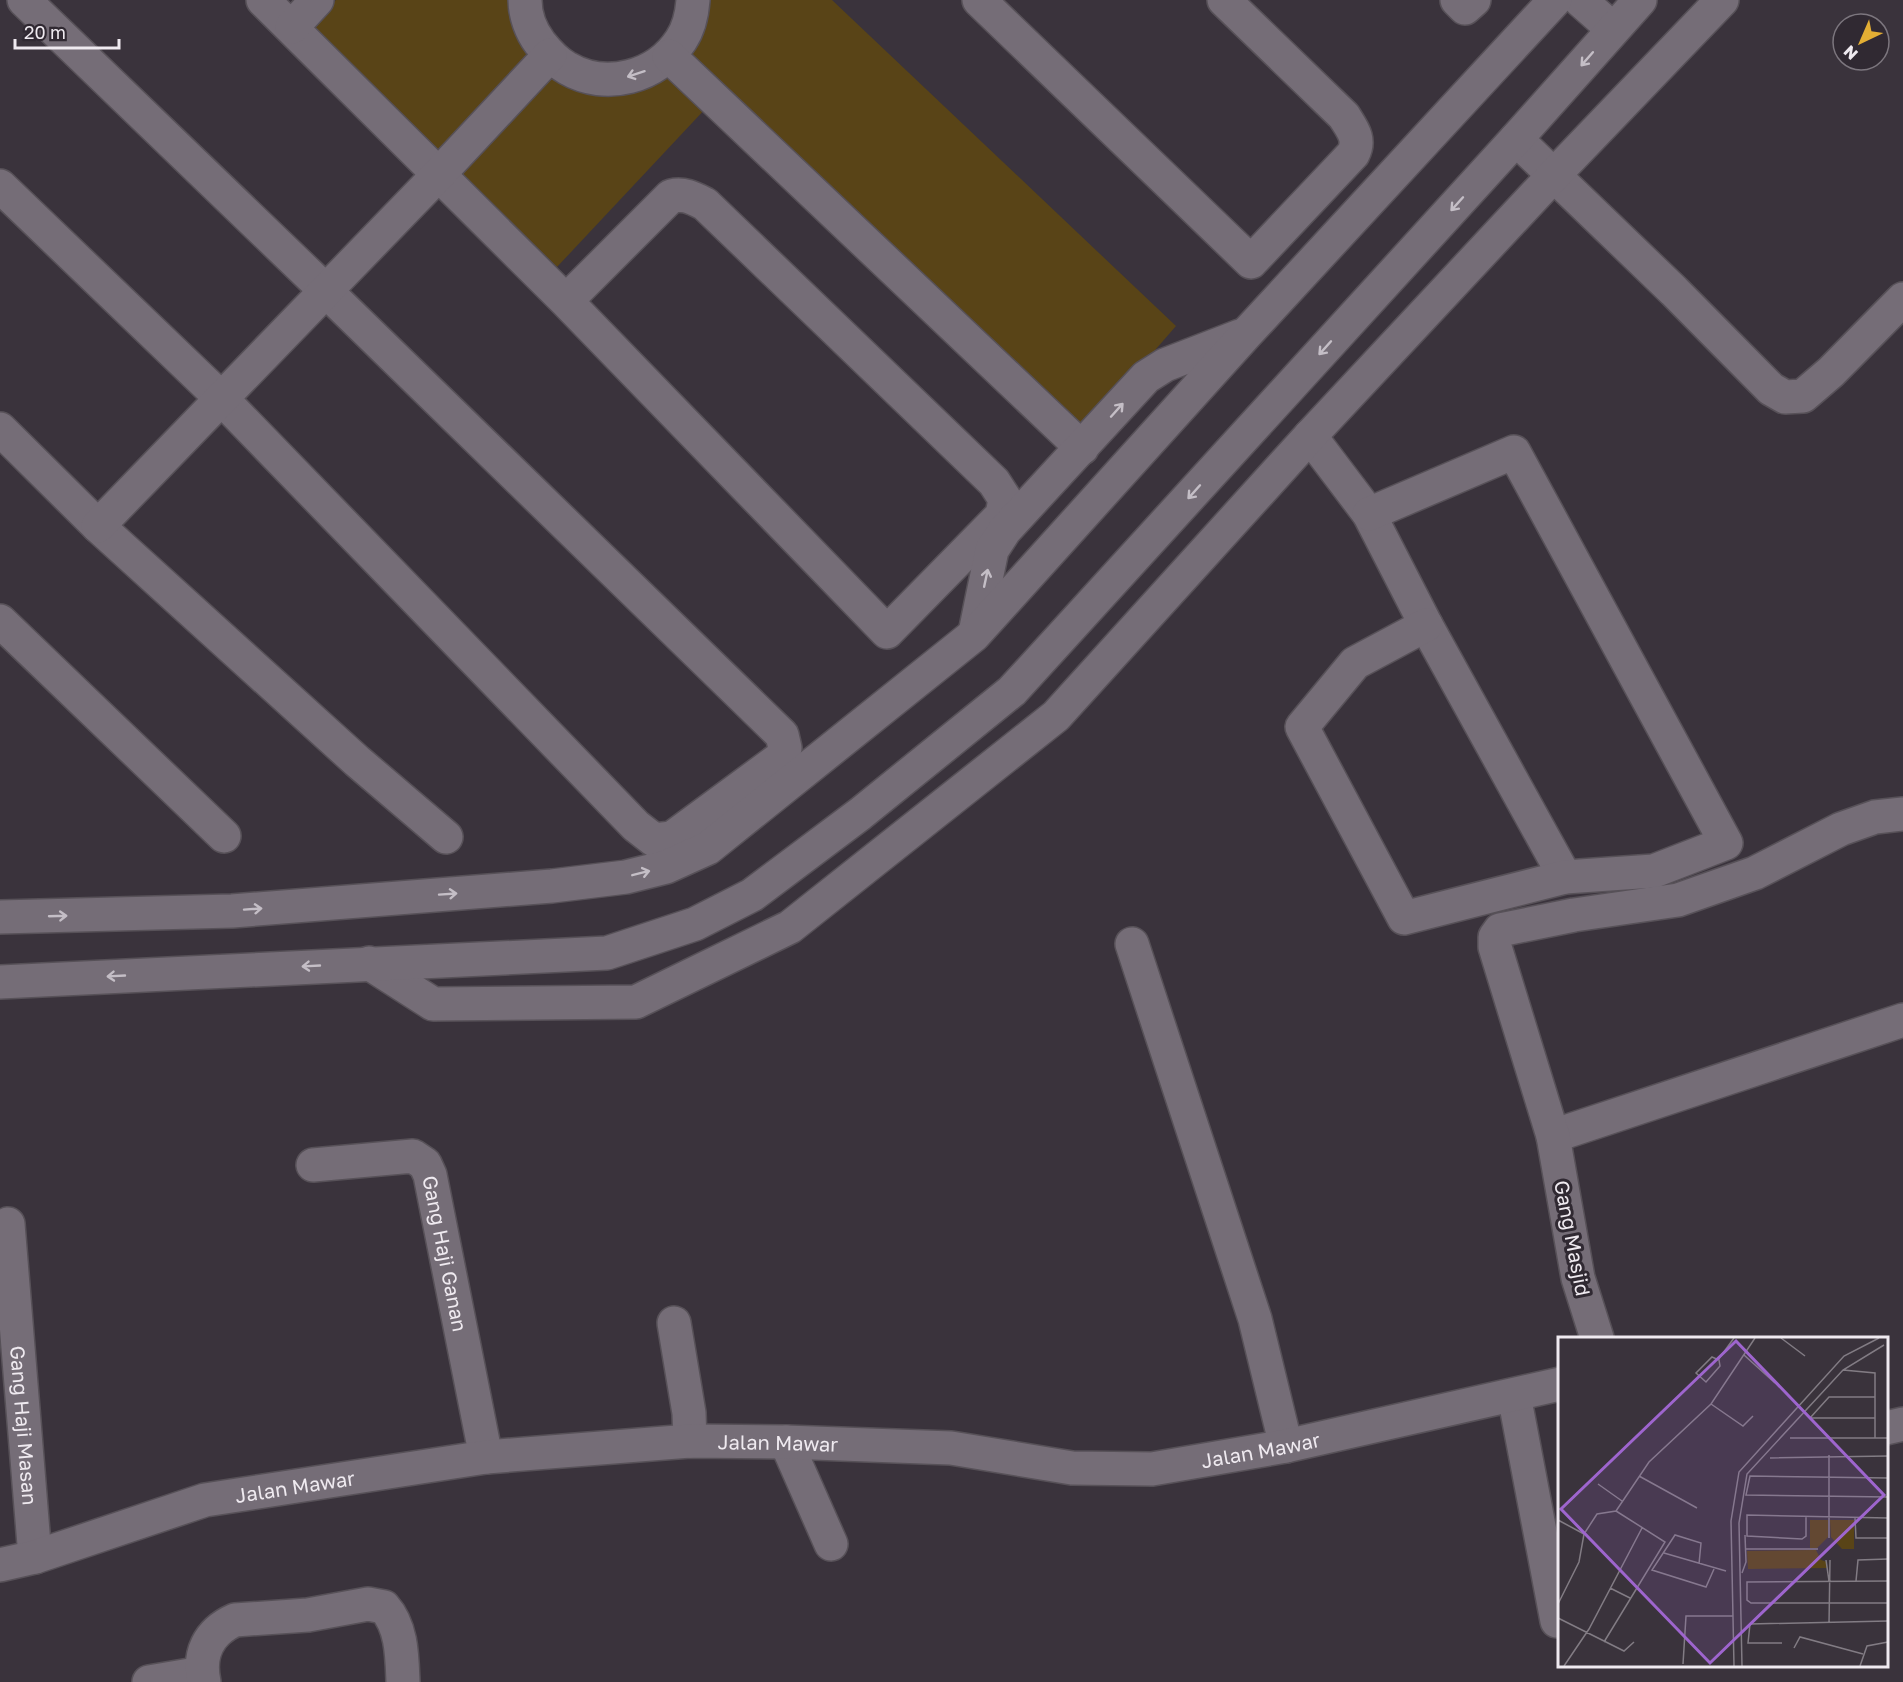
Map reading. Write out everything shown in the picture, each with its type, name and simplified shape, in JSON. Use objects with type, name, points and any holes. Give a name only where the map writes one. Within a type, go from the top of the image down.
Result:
[{"type":"street","points":[[0,186],[221,398],[636,826],[654,840],[672,838],[782,757],[785,748],[782,735],[24,0]]},
{"type":"street","points":[[263,0],[566,301],[887,632],[1002,515],[1005,499],[994,482],[705,204],[688,196],[678,194],[671,196],[566,301]]},
{"type":"street","points":[[292,27],[317,0]]},
{"type":"street","points":[[525,0],[525,9],[534,34],[550,55],[567,69],[587,77],[609,80],[630,77],[651,69],[669,56],[682,38],[691,17],[693,0]]},
{"type":"street","points":[[979,0],[1251,262],[1353,154],[1357,147],[1356,134],[1344,116],[1224,0]]},
{"type":"street","points":[[1457,0],[1465,8],[1474,0]]},
{"type":"street","points":[[0,917],[232,911],[552,886],[626,877],[666,867],[708,848],[974,635],[1247,333],[1555,0]]},
{"type":"street","points":[[1580,0],[1613,29]]},
{"type":"street","points":[[0,982],[608,953],[695,924],[752,895],[860,814],[1012,691],[1516,140],[1640,0]]},
{"type":"street","points":[[369,963],[433,1004],[636,1002],[790,927],[1056,716],[1310,436],[1554,175],[1722,0]]},
{"type":"street","points":[[98,526],[438,175],[550,55]]},
{"type":"street","points":[[669,56],[1082,448]]},
{"type":"street","points":[[1516,140],[1674,291],[1771,389],[1785,397],[1803,396],[1831,372],[1903,299]]},
{"type":"street","points":[[974,635],[992,550],[1005,530],[1146,377],[1166,365],[1247,333]]},
{"type":"street","points":[[0,429],[98,526],[357,761],[446,837]]},
{"type":"street","points":[[1310,436],[1369,514],[1426,625],[1565,877]]},
{"type":"street","points":[[1369,514],[1514,452],[1726,843],[1654,871],[1565,877],[1404,918],[1302,727],[1355,663],[1426,625]]},
{"type":"street","points":[[0,621],[224,836]]},
{"type":"street","name":"Gang Masjid","points":[[1597,1337],[1578,1278],[1553,1136],[1495,947],[1495,938],[1500,930],[1574,915],[1678,900],[1755,873],[1841,829],[1875,817],[1903,814]]},
{"type":"street","points":[[1131,945],[1255,1319],[1286,1446]]},
{"type":"street","points":[[1553,1136],[1903,1020]]},
{"type":"street","name":"Gang Haji Ganan","points":[[313,1166],[413,1156],[425,1164],[432,1186],[486,1457]]},
{"type":"street","name":"Gang Haji Masan","points":[[8,1224],[35,1557]]},
{"type":"street","points":[[674,1323],[690,1413],[690,1441]]},
{"type":"street","name":"Jalan Mawar","points":[[0,1565],[35,1557],[205,1500],[486,1457],[690,1441],[786,1442],[951,1448],[1072,1468],[1152,1469],[1286,1446],[1558,1384]]},
{"type":"street","points":[[1514,1395],[1557,1621]]},
{"type":"street","points":[[1888,1428],[1903,1424]]},
{"type":"street","points":[[786,1442],[831,1544]]},
{"type":"street","points":[[149,1682],[203,1678],[202,1655],[206,1646],[226,1624],[235,1620],[308,1615],[368,1604],[384,1607],[392,1616],[402,1649],[403,1682]]},
{"type":"shaded area","points":[[336,0],[515,0],[535,54],[441,154],[310,28]]},
{"type":"shaded area","points":[[711,0],[832,0],[1176,326],[1083,433],[689,59],[703,34]]},
{"type":"shaded area","points":[[668,68],[708,106],[557,267],[455,169],[550,70]]}]
